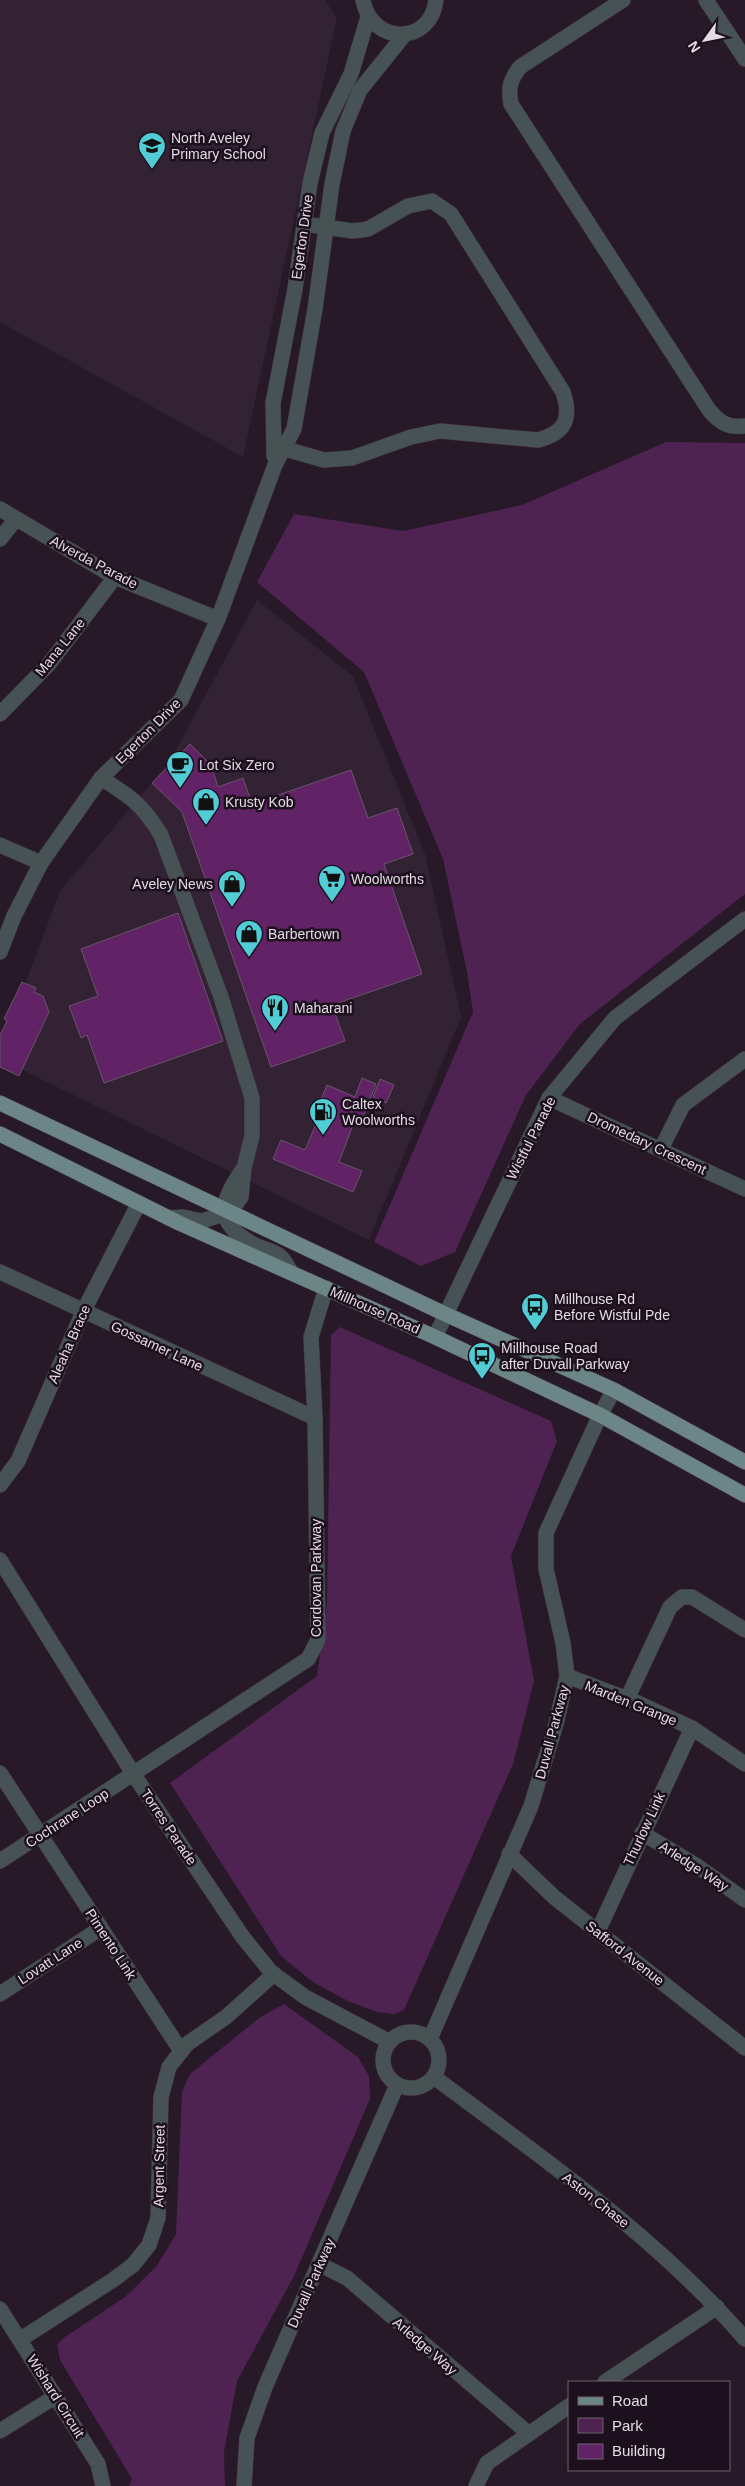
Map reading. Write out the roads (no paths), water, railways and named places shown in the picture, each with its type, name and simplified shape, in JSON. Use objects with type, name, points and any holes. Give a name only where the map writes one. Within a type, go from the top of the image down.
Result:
[{"type":"main road","name":"Millhouse Road","points":[[0,1102],[226,1212],[614,1390],[745,1462]]},
{"type":"main road","name":"Millhouse Road","points":[[0,1134],[169,1218],[435,1337],[600,1415],[745,1495]]},
{"type":"street","points":[[363,0],[368,17],[378,28],[391,33],[405,34]]},
{"type":"street","name":"Egerton Drive","points":[[279,447],[294,428],[343,131],[360,90],[405,34],[416,30],[426,23],[433,13],[436,0]]},
{"type":"street","points":[[624,0],[520,67],[512,79],[508,90],[511,104],[709,410],[718,421],[732,427],[745,426]]},
{"type":"street","points":[[706,0],[745,59]]},
{"type":"street","name":"Egerton Drive","points":[[0,952],[14,916],[41,863],[101,778],[181,700],[218,619],[275,465],[279,447],[273,403],[295,289],[310,183],[322,133],[351,74],[368,17]]},
{"type":"street","points":[[279,447],[324,460],[340,460],[434,432],[538,440],[553,436],[565,421],[568,406],[563,392],[451,214],[432,202],[408,206],[368,229],[353,231],[304,224]]},
{"type":"street","name":"Alverda Parade","points":[[0,509],[116,577],[218,619]]},
{"type":"street","points":[[0,539],[16,519]]},
{"type":"street","name":"Mana Lane","points":[[0,714],[49,664],[116,577]]},
{"type":"street","points":[[101,778],[129,796],[146,811],[161,835],[196,925],[234,1037],[252,1098],[252,1136],[244,1168],[228,1191],[226,1212],[234,1230],[253,1244],[280,1255],[292,1273]]},
{"type":"street","points":[[0,845],[41,863]]},
{"type":"street","name":"Wistful Parade","points":[[435,1337],[548,1098],[615,1018],[745,919]]},
{"type":"street","points":[[661,1150],[683,1105],[745,1059]]},
{"type":"street","name":"Dromedary Crescent","points":[[548,1098],[745,1188]]},
{"type":"street","name":"Aleaha Brace","points":[[0,1485],[18,1460],[83,1312],[139,1203]]},
{"type":"street","points":[[169,1218],[202,1221],[226,1212]]},
{"type":"street","name":"Gossamer Lane","points":[[0,1272],[315,1418]]},
{"type":"street","name":"Cordovan Parkway","points":[[134,1775],[308,1659],[318,1640],[315,1418],[311,1338],[326,1288]]},
{"type":"street","name":"Duvall Parkway","points":[[430,2039],[531,1806],[556,1724],[567,1676],[563,1643],[546,1569],[546,1533],[600,1415],[614,1390]]},
{"type":"street","name":"Torres Parade","points":[[0,1560],[134,1775],[242,1936],[274,1974],[305,1997],[390,2042]]},
{"type":"street","points":[[626,1699],[670,1607],[682,1597],[692,1597],[745,1630]]},
{"type":"street","name":"Marden Grange","points":[[567,1676],[692,1728],[745,1764]]},
{"type":"street","name":"Thurlow Link","points":[[598,1931],[692,1728]]},
{"type":"street","name":"Pimento Link","points":[[0,1773],[181,2051]]},
{"type":"street","name":"Cochrane Loop","points":[[0,1861],[134,1775]]},
{"type":"street","name":"Arledge Way","points":[[642,1833],[697,1866],[745,1900]]},
{"type":"street","name":"Safford Avenue","points":[[509,1854],[554,1896],[744,2043]]},
{"type":"street","name":"Lovatt Lane","points":[[0,1994],[101,1928]]},
{"type":"street","name":"Argent Street","points":[[21,2339],[113,2280],[133,2265],[149,2245],[158,2218],[161,2097],[169,2067],[187,2044],[226,2017],[274,1974]]},
{"type":"street","points":[[405,2033],[423,2034],[430,2039],[438,2054],[438,2066],[434,2077],[417,2088],[405,2088],[398,2085],[388,2075],[384,2066],[384,2054],[390,2042],[405,2033]]},
{"type":"street","name":"Aston Chase","points":[[434,2077],[595,2198],[644,2239],[718,2308],[745,2339]]},
{"type":"street","name":"Duvall Parkway","points":[[244,2486],[247,2438],[265,2387],[398,2085]]},
{"type":"street","name":"Arledge Way","points":[[319,2264],[347,2278],[528,2433]]},
{"type":"street","points":[[607,2381],[718,2308]]},
{"type":"street","name":"Wishard Circuit","points":[[0,2309],[21,2339],[98,2464],[103,2486]]},
{"type":"street","points":[[0,2431],[56,2396]]},
{"type":"street","points":[[476,2486],[487,2463],[568,2407]]},
{"type":"place","name":"North Aveley Primary School","points":[[152,170]]},
{"type":"place","name":"Lot Six Zero","points":[[180,789]]},
{"type":"place","name":"Krusty Kob","points":[[206,826]]},
{"type":"place","name":"Woolworths","points":[[332,903]]},
{"type":"place","name":"Aveley News","points":[[232,908]]},
{"type":"place","name":"Barbertown","points":[[249,958]]},
{"type":"place","name":"Maharani","points":[[275,1032]]},
{"type":"place","name":"Caltex Woolworths","points":[[323,1136]]},
{"type":"place","name":"Millhouse Rd Before Wistful Pde","points":[[535,1331]]},
{"type":"place","name":"Millhouse Road after Duvall Parkway","points":[[482,1380]]}]
